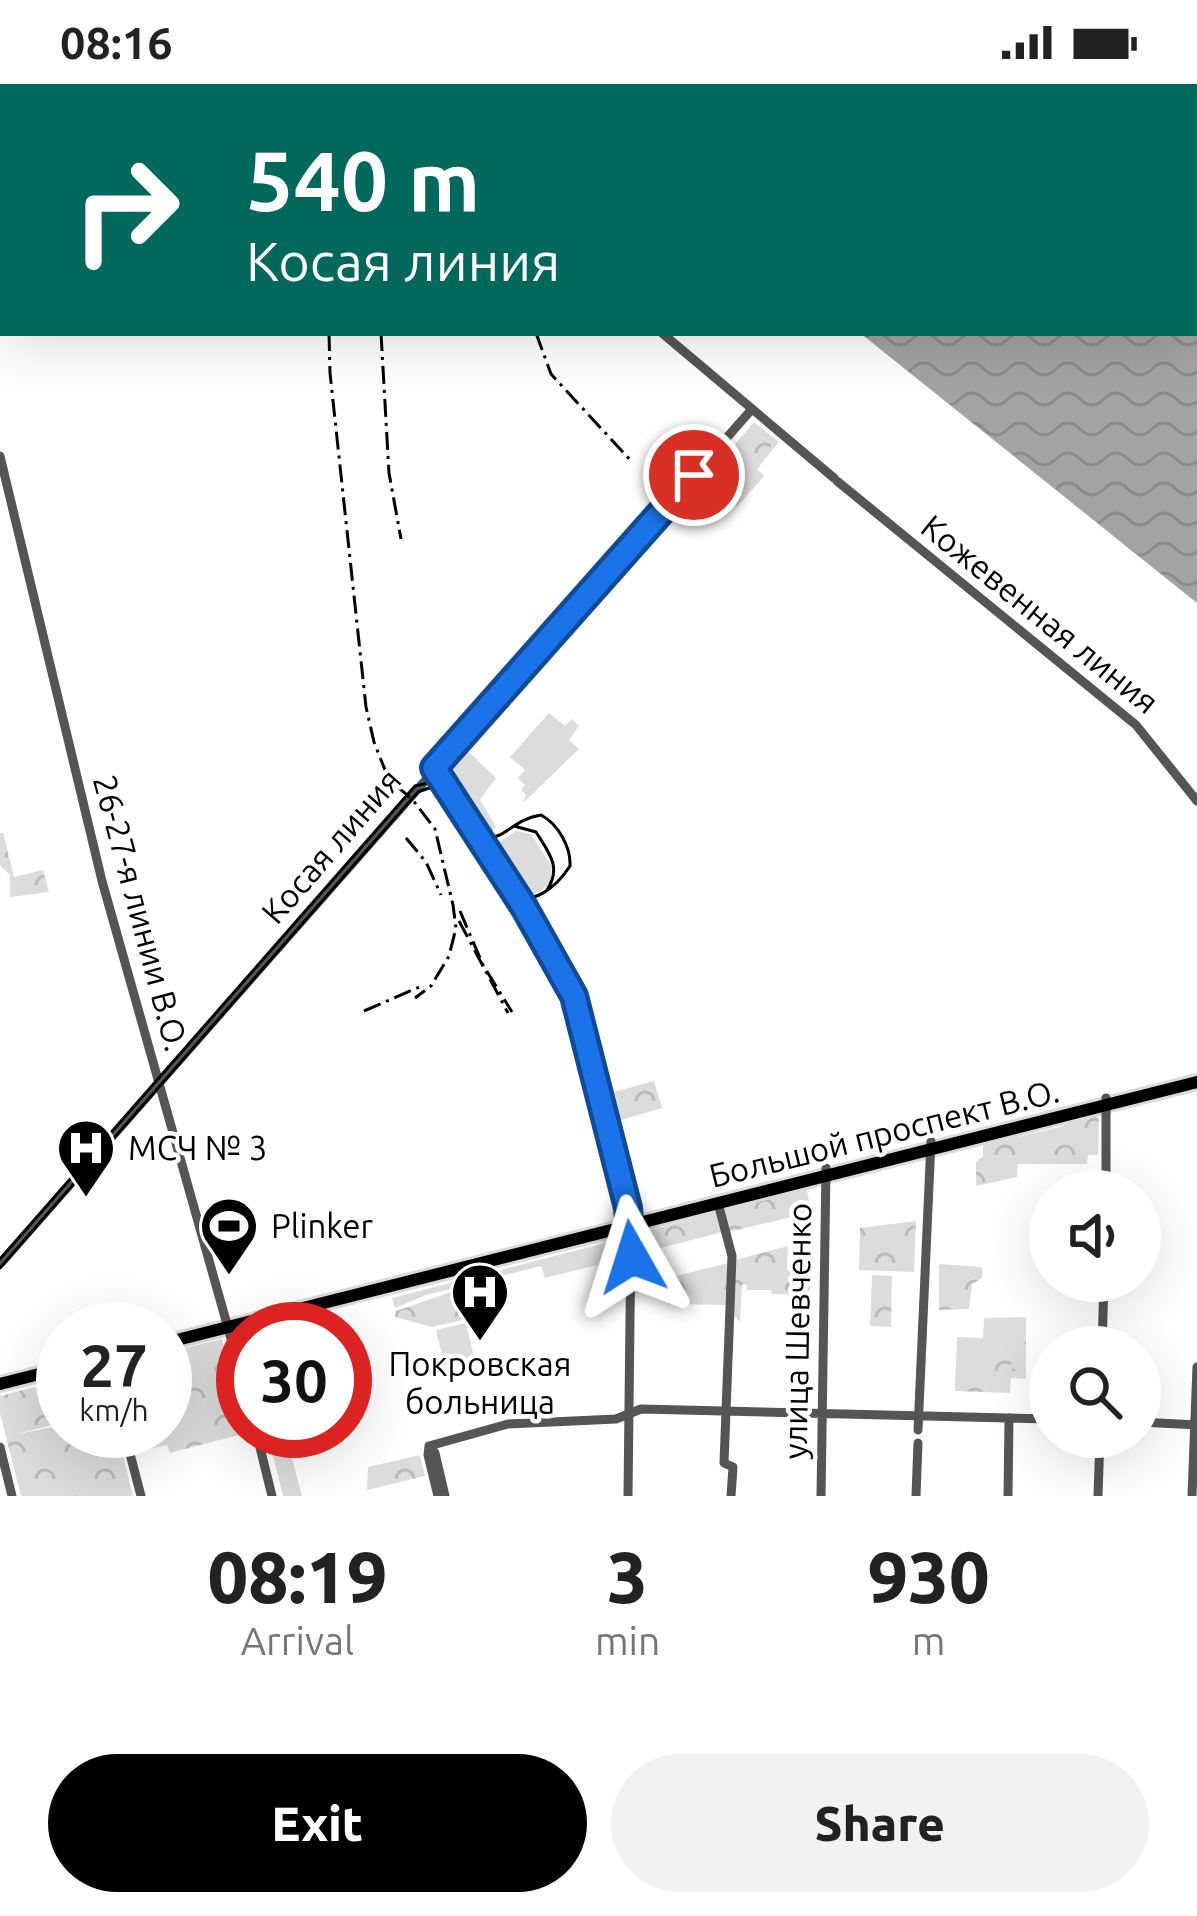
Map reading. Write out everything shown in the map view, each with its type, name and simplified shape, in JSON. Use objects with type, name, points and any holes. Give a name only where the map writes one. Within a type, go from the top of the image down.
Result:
[{"type":"main road","name":"Большой проспект В.О.","points":[[311,1302],[1197,1079]]},
{"type":"main road","name":"Большой проспект В.О.","points":[[630,1221],[718,1203],[826,1171]]},
{"type":"main road","points":[[0,1380],[36,1371]]},
{"type":"street","name":"Кожевенная линия","points":[[666,336],[1136,724],[1197,801]]},
{"type":"street","name":"Косая линия","points":[[0,1264],[752,409]]},
{"type":"street","name":"26-27-я линии В.О.","points":[[0,456],[102,881],[222,1302]]},
{"type":"street","points":[[434,768],[438,785],[565,978],[580,1014],[630,1221],[628,1496]]},
{"type":"street","points":[[1106,1170],[1107,1101]]},
{"type":"street","points":[[918,1430],[931,1145]]},
{"type":"street","name":"улица Шевченко","points":[[821,1496],[826,1171]]},
{"type":"street","points":[[718,1203],[731,1256],[724,1463],[733,1467],[731,1496]]},
{"type":"street","points":[[1192,1496],[1197,1367]]},
{"type":"street","points":[[441,1496],[435,1453],[429,1446],[508,1424],[607,1420],[641,1409],[1029,1419]]},
{"type":"street","points":[[1008,1496],[1010,1418]]},
{"type":"street","points":[[1161,1423],[1196,1424]]},
{"type":"street","points":[[916,1496],[917,1443]]},
{"type":"street","points":[[0,1447],[12,1496]]},
{"type":"street","points":[[131,1458],[141,1496]]},
{"type":"street","points":[[263,1458],[272,1496]]},
{"type":"street","points":[[1098,1496],[1099,1458]]},
{"type":"green space","points":[[754,422],[779,442],[757,469],[764,476],[737,507],[705,480]]},
{"type":"green space","points":[[754,424],[770,437],[771,450],[756,467],[740,458],[719,469],[719,464]]},
{"type":"green space","points":[[549,713],[565,726],[572,719],[579,726],[569,740],[579,749],[523,803],[525,785],[518,778],[525,770],[510,757]]},
{"type":"green space","points":[[467,750],[496,778],[480,800],[496,827],[489,833],[451,771]]},
{"type":"green space","points":[[516,831],[531,834],[552,867],[550,884],[530,898],[496,844]]},
{"type":"green space","points":[[0,833],[14,877],[43,870],[49,892],[10,897],[10,875],[0,865]]},
{"type":"green space","points":[[654,1081],[662,1108],[621,1120],[614,1092]]},
{"type":"green space","points":[[1093,1114],[1099,1119],[1098,1155],[1088,1155],[1087,1164],[1018,1164],[1017,1177],[976,1186],[976,1162],[983,1156],[983,1145],[1064,1126],[1064,1121]]},
{"type":"green space","points":[[806,1188],[812,1212],[729,1232],[723,1210]]},
{"type":"green space","points":[[717,1212],[722,1232],[653,1250],[653,1245],[647,1247],[648,1231]]},
{"type":"green space","points":[[916,1221],[914,1272],[859,1270],[860,1228]]},
{"type":"green space","points":[[609,1242],[609,1260],[601,1264],[545,1278],[541,1266],[426,1295],[395,1308],[392,1298]]},
{"type":"green space","points":[[788,1246],[787,1270],[811,1270],[810,1291],[772,1294],[771,1290],[747,1290],[742,1284],[740,1322],[733,1315],[735,1260]]},
{"type":"green space","points":[[728,1263],[726,1305],[668,1304],[669,1278]]},
{"type":"green space","points":[[939,1264],[982,1267],[982,1278],[972,1284],[969,1309],[939,1310]]},
{"type":"green space","points":[[872,1275],[892,1276],[891,1327],[870,1326]]},
{"type":"green space","points":[[460,1289],[467,1319],[432,1327],[395,1317],[396,1311]]},
{"type":"green space","points":[[1026,1317],[1026,1379],[1011,1378],[1010,1393],[955,1391],[957,1337],[983,1338],[984,1318]]},
{"type":"green space","points":[[1016,1320],[1026,1321],[1021,1340],[1026,1341],[1025,1368],[1015,1363],[1015,1350],[1013,1364],[1002,1367],[1024,1370],[1024,1376],[1010,1376],[1009,1386],[996,1389],[974,1383],[989,1392],[957,1391],[961,1386],[955,1388],[956,1365],[961,1372],[958,1364],[975,1367],[971,1359],[979,1351],[976,1343],[964,1340],[983,1342],[978,1344],[980,1350],[985,1350],[996,1367],[998,1336],[1012,1339],[1003,1330],[1012,1330]]},
{"type":"green space","points":[[466,1323],[474,1357],[444,1364],[436,1330]]},
{"type":"green space","points":[[216,1340],[216,1441],[192,1447],[192,1346]]},
{"type":"green space","points":[[36,1387],[36,1429],[17,1434],[36,1430],[36,1458],[124,1458],[133,1496],[21,1496],[0,1396]]},
{"type":"green space","points":[[420,1455],[425,1476],[367,1490],[368,1467]]},
{"type":"green space","points":[[274,1458],[292,1458],[302,1496],[283,1496]]},
{"type":"water","points":[[864,336],[1197,336],[1197,603]]},
{"type":"tram line","points":[[0,1259],[415,786],[444,785],[469,823],[484,836],[494,837],[541,815],[558,830],[570,866],[543,893],[518,897],[509,892],[446,793],[429,788],[418,792],[0,1268]]},
{"type":"tram line","points":[[514,826],[536,832],[549,854],[554,867],[547,890]]},
{"type":"railway","points":[[329,336],[366,707],[389,780],[412,799],[435,829],[456,928],[449,956],[431,986],[415,998]]},
{"type":"railway","points":[[381,336],[389,473],[401,539]]},
{"type":"railway","points":[[537,336],[551,374],[633,463]]},
{"type":"railway","points":[[406,838],[426,862],[441,895]]},
{"type":"railway","points":[[460,911],[483,965],[512,1012]]},
{"type":"railway","points":[[459,921],[508,1013]]},
{"type":"railway","points":[[364,1011],[424,985]]},
{"type":"place","name":"МСЧ № 3","points":[[86,1199]]},
{"type":"place","name":"Plinker","points":[[229,1277]]},
{"type":"place","name":"Покровская больница","points":[[480,1343]]},
{"type":"route","points":[[632,1257],[628,1208],[574,996],[524,907],[434,768],[694,475]]}]
